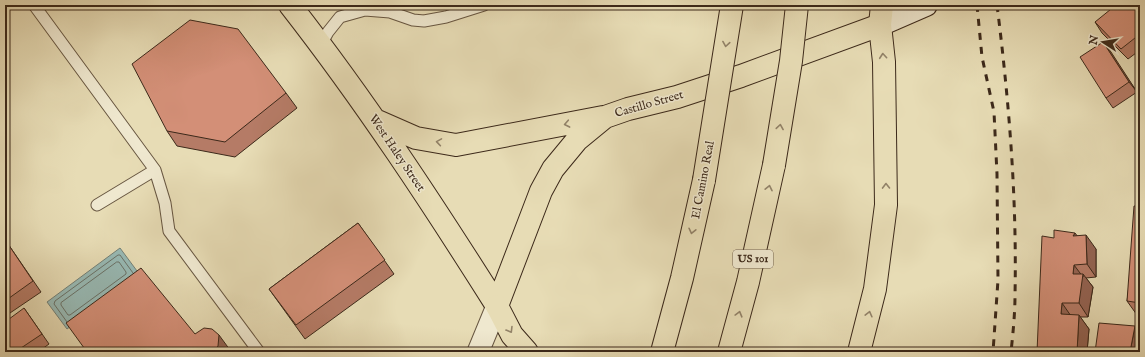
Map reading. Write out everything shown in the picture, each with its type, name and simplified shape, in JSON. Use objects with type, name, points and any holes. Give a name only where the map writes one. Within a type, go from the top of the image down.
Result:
[{"type":"main road","name":"West Haley Street","points":[[290,5],[375,120],[497,306],[512,335],[527,352]]},
{"type":"main road","name":"El Camino Real","points":[[662,352],[682,278],[704,180],[732,5]]},
{"type":"main road","name":"US 101","points":[[729,352],[748,282],[774,165],[791,61],[797,5]]},
{"type":"main road","name":"Castillo Street","points":[[497,306],[541,191],[553,169],[577,140],[605,117],[628,109],[677,97],[741,76],[881,15],[926,5]]},
{"type":"main road","points":[[859,352],[875,289],[886,205],[884,62],[881,15]]},
{"type":"main road","points":[[375,120],[416,138],[456,145],[605,117]]},
{"type":"street","name":"Castillo Street","points":[[478,352],[497,306]]},
{"type":"lane","points":[[34,5],[154,170],[165,203],[169,231],[259,352]]},
{"type":"lane","points":[[321,45],[328,32],[340,17],[365,10],[390,12],[413,20],[424,21],[446,17],[484,5]]},
{"type":"lane","points":[[97,205],[154,170]]},
{"type":"water","points":[[120,248],[140,275],[67,329],[47,302]]},
{"type":"building","points":[[1116,5],[1140,5],[1140,34],[1121,49],[1095,22]]},
{"type":"building","points":[[190,20],[238,29],[286,93],[225,142],[167,131],[132,64]]},
{"type":"building","points":[[1103,42],[1129,82],[1106,98],[1080,57]]},
{"type":"building","points":[[1134,206],[1140,206],[1140,303],[1127,301]]},
{"type":"building","points":[[358,223],[385,260],[296,325],[269,289]]},
{"type":"building","points":[[1054,230],[1075,233],[1073,236],[1086,235],[1087,264],[1074,265],[1073,274],[1083,274],[1079,303],[1062,303],[1061,314],[1079,315],[1077,352],[1037,352],[1042,236],[1054,238]]},
{"type":"building","points":[[6,241],[33,281],[5,301],[5,242]]},
{"type":"building","points":[[141,268],[195,334],[204,328],[212,329],[219,335],[218,346],[214,352],[87,352],[66,323]]},
{"type":"building","points":[[24,308],[42,334],[15,352],[5,352],[5,322]]},
{"type":"building","points":[[1099,323],[1135,326],[1130,352],[1095,352]]},
{"type":"railway","points":[[977,5],[982,57],[994,112],[997,174],[998,280],[993,352]]},
{"type":"railway","points":[[997,5],[1008,113],[1015,222],[1015,302],[1011,352]]}]
